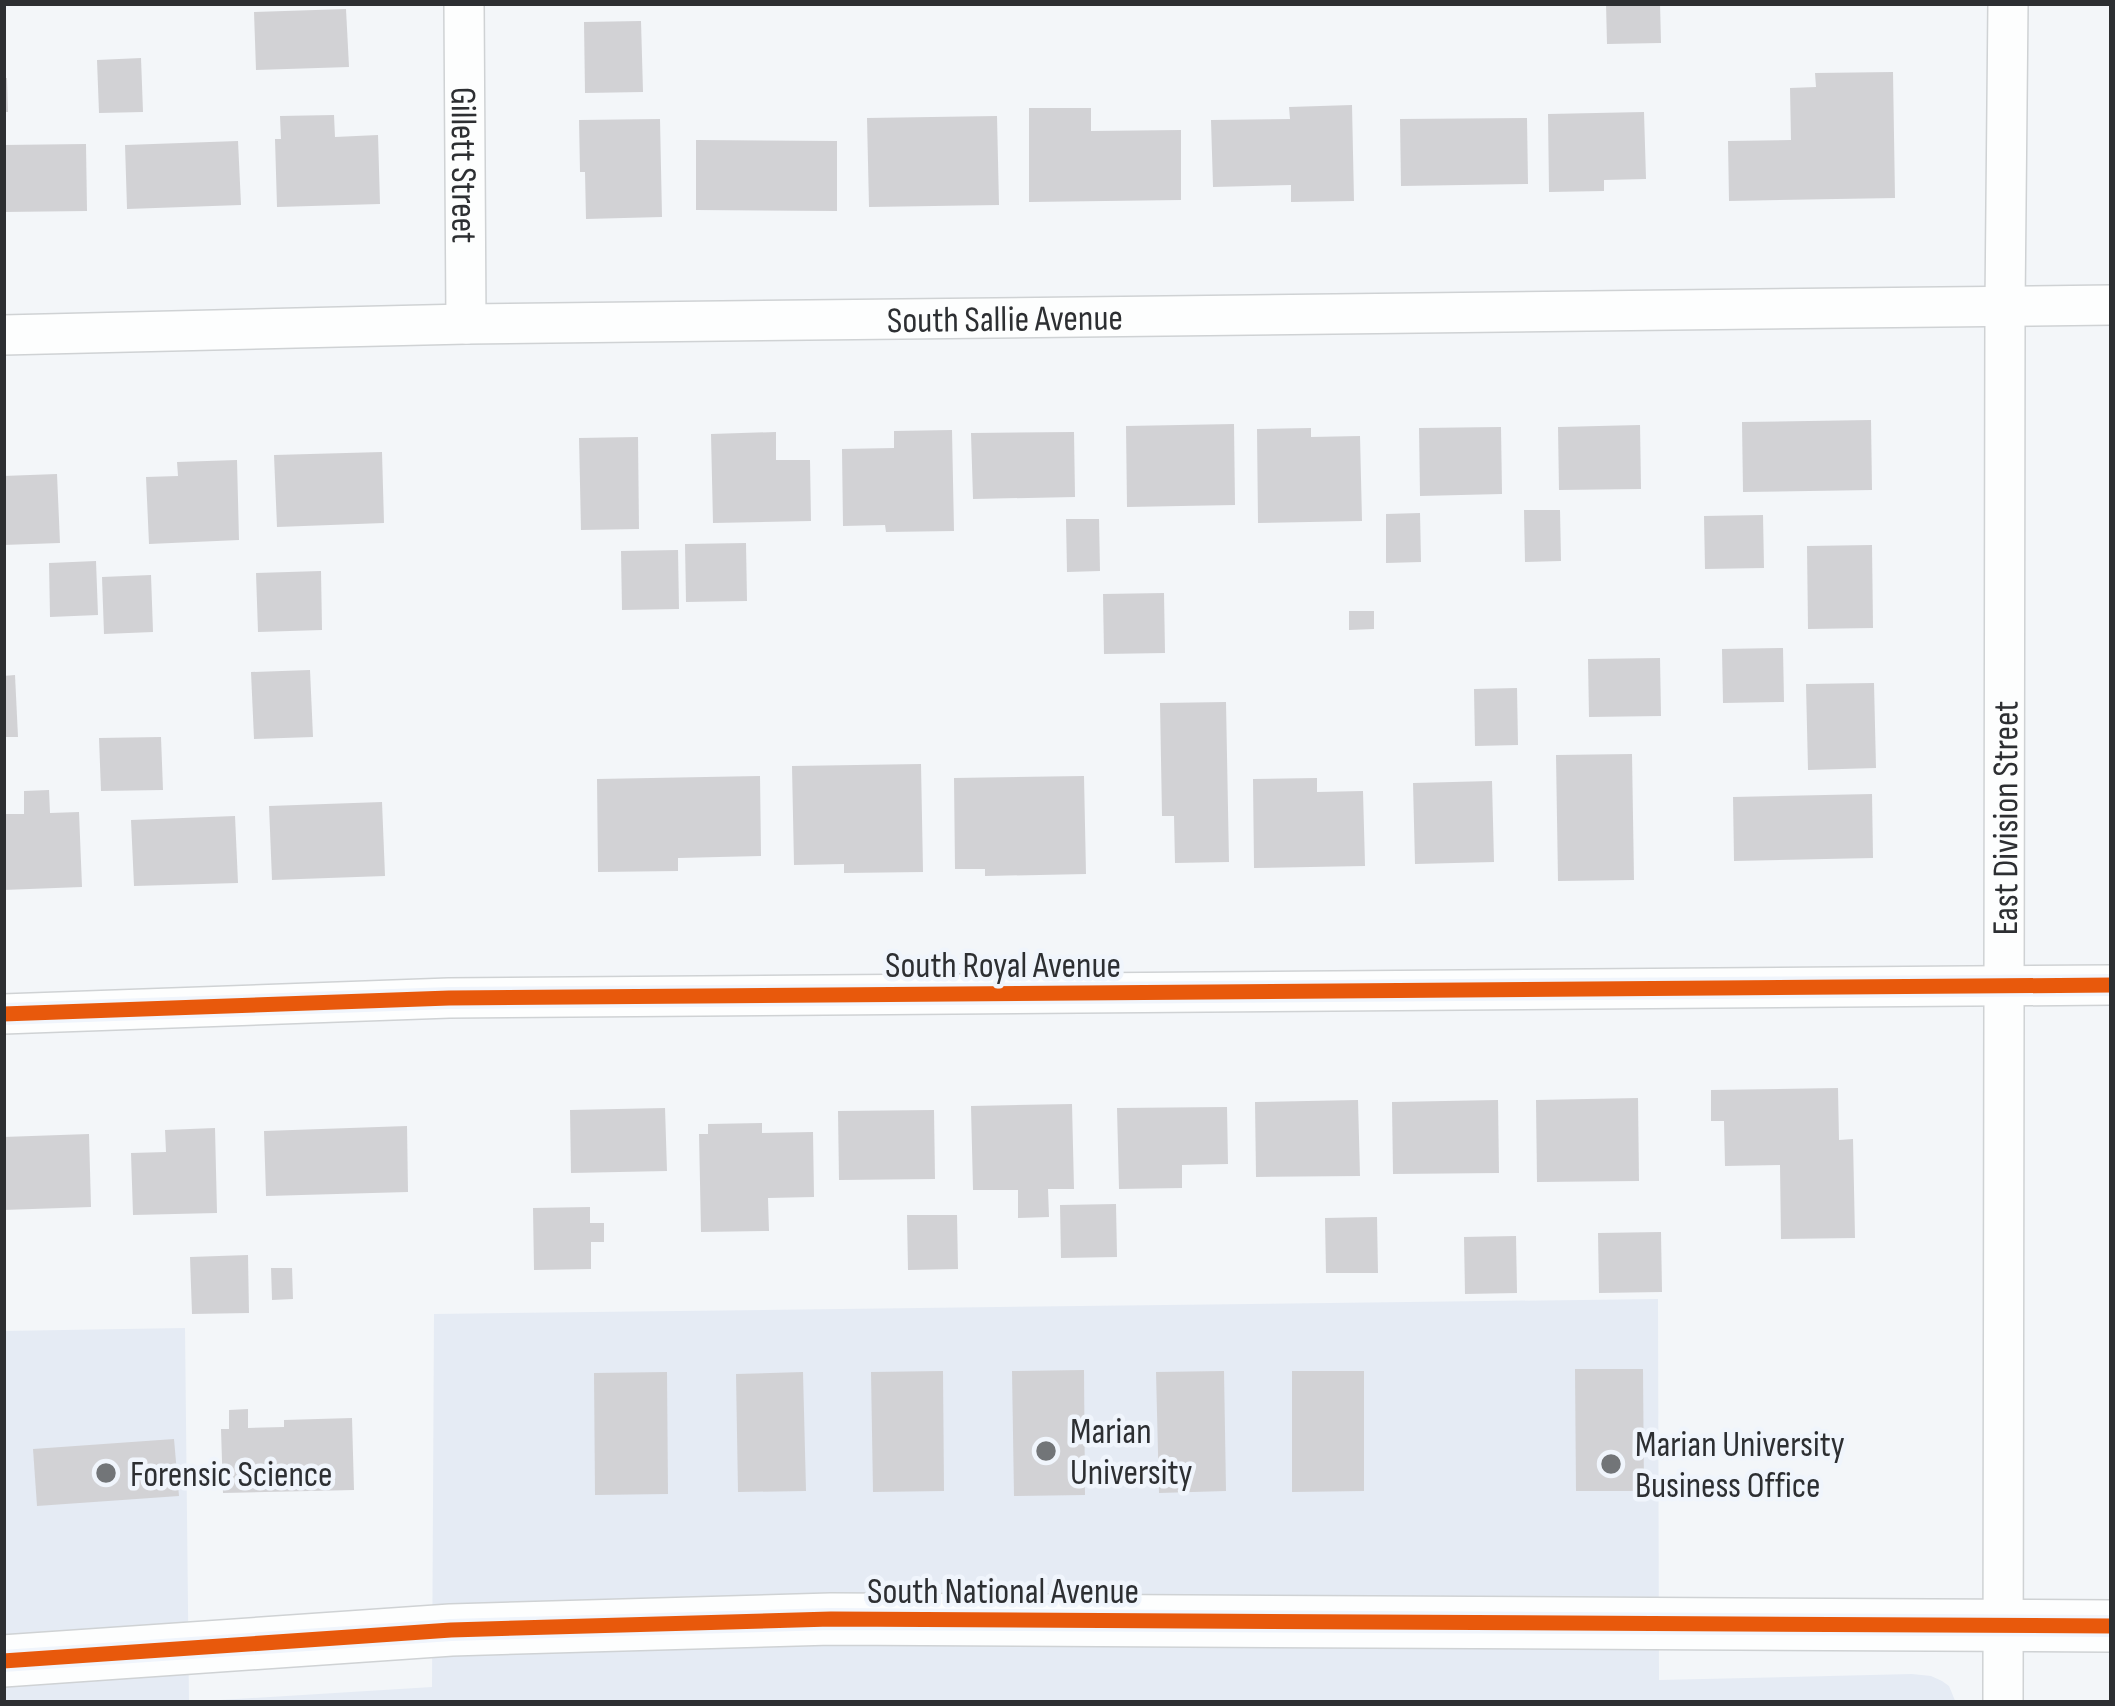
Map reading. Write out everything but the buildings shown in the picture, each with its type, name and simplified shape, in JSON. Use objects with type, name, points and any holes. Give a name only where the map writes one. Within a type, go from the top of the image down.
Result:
[{"type":"street","name":"Gillett Street","points":[[464,3],[466,324]]},
{"type":"street","name":"East Division Street","points":[[2002,1703],[2008,3]]},
{"type":"street","name":"South Sallie Avenue","points":[[3,335],[466,324],[2112,305]]},
{"type":"street","name":"South Royal Avenue","points":[[3,1014],[448,998],[2112,986]]},
{"type":"street","name":"South National Avenue","points":[[3,1661],[451,1630],[831,1619],[2112,1626]]},
{"type":"shaded area","name":"Marian University","points":[[1658,1299],[1659,1680],[1912,1674],[1942,1681],[1956,1703],[3,1703],[3,1331],[185,1328],[189,1702],[432,1687],[434,1314]]},
{"type":"cycle path","points":[[3,1014],[449,998],[2112,985]]},
{"type":"cycle path","points":[[3,1661],[451,1630],[831,1619],[2112,1626]]},
{"type":"place","name":"Marian University","points":[[1046,1451]]},
{"type":"place","name":"Marian University Business Office","points":[[1611,1464]]},
{"type":"place","name":"Forensic Science","points":[[106,1473]]}]
